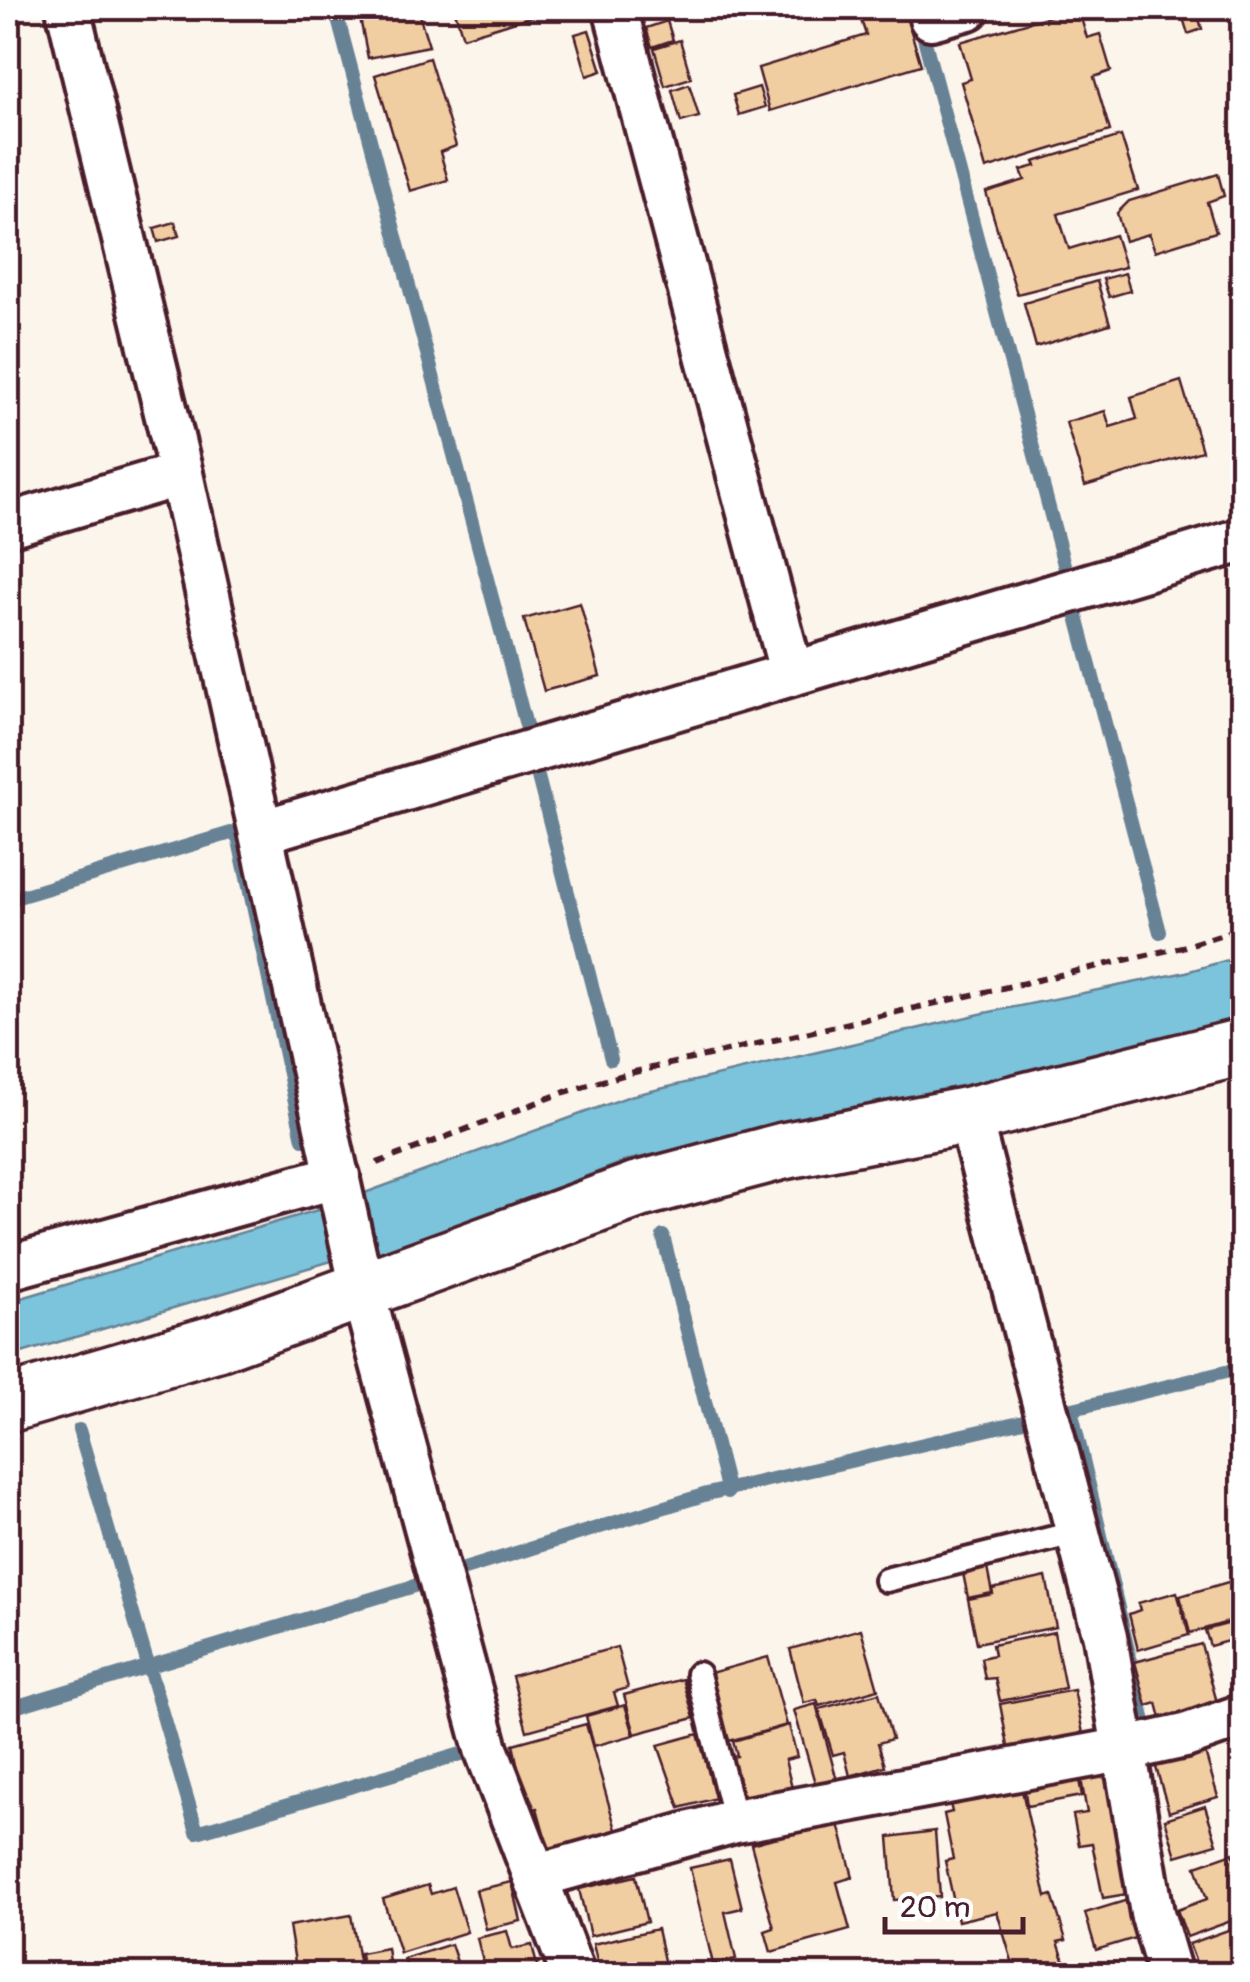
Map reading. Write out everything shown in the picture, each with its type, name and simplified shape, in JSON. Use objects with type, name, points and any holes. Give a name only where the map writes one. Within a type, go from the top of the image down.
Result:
[{"type":"street","points":[[68,8],[182,474],[361,1280],[486,1748],[574,1974]]},
{"type":"street","points":[[615,8],[790,672]]},
{"type":"street","points":[[8,525],[182,474]]},
{"type":"street","points":[[261,832],[1242,540]]},
{"type":"street","points":[[8,1404],[217,1343],[361,1280],[638,1190],[784,1151],[969,1116],[1242,1048]]},
{"type":"street","points":[[969,1116],[1105,1636],[1152,1912],[1170,1974]]},
{"type":"street","points":[[8,1268],[339,1183]]},
{"type":"street","points":[[537,1876],[735,1821],[1126,1750],[1185,1736],[1242,1716]]},
{"type":"lane","points":[[886,1580],[1078,1532]]},
{"type":"lane","points":[[698,1674],[735,1821]]},
{"type":"path","points":[[339,1183],[630,1072],[1182,946],[1242,928]]},
{"type":"water","points":[[1242,956],[1242,1017],[1124,1050],[629,1160],[374,1257],[335,1260],[8,1357],[8,1302],[321,1209],[630,1096],[980,1014],[1186,972]]},
{"type":"building","points":[[358,8],[417,8],[429,46],[368,58]]},
{"type":"building","points":[[454,8],[552,8],[553,10],[463,37]]},
{"type":"building","points":[[857,8],[904,8],[921,65],[770,111],[758,68],[866,35]]},
{"type":"building","points":[[1078,8],[1087,38],[1100,34],[1111,71],[1094,77],[1110,131],[986,169],[961,82],[971,79],[960,42]]},
{"type":"building","points":[[1114,8],[1146,8],[1117,17]]},
{"type":"building","points":[[1180,8],[1196,8],[1202,29],[1188,34]]},
{"type":"building","points":[[667,21],[673,40],[652,47],[646,28]]},
{"type":"building","points":[[589,30],[602,71],[587,76],[575,34]]},
{"type":"building","points":[[680,40],[691,78],[665,86],[654,48]]},
{"type":"building","points":[[429,58],[456,146],[440,152],[448,180],[410,191],[375,75]]},
{"type":"building","points":[[689,84],[699,117],[681,122],[672,90]]},
{"type":"building","points":[[759,87],[765,107],[739,115],[733,95]]},
{"type":"building","points":[[1121,136],[1138,190],[1058,214],[1069,249],[1115,235],[1125,267],[1017,294],[986,192],[1025,180],[1021,170],[1036,166],[1034,162]]},
{"type":"building","points":[[1218,174],[1224,196],[1207,202],[1216,232],[1155,251],[1149,234],[1125,241],[1117,213],[1129,201]]},
{"type":"building","points":[[175,222],[179,236],[158,242],[154,228]]},
{"type":"building","points":[[1125,273],[1130,291],[1109,297],[1103,279]]},
{"type":"building","points":[[1097,281],[1110,324],[1036,347],[1024,303]]},
{"type":"building","points":[[1181,381],[1202,451],[1085,486],[1066,422],[1105,411],[1110,427],[1137,419],[1131,397]]},
{"type":"building","points":[[580,603],[600,676],[544,691],[524,619]]},
{"type":"building","points":[[987,1568],[992,1593],[968,1598],[963,1573]]},
{"type":"building","points":[[1046,1577],[1056,1627],[977,1643],[968,1599],[993,1594],[992,1589]]},
{"type":"building","points":[[1242,1578],[1242,1618],[1190,1633],[1180,1596]]},
{"type":"building","points":[[1177,1592],[1189,1635],[1138,1650],[1129,1614],[1140,1610],[1138,1603]]},
{"type":"building","points":[[1242,1620],[1242,1637],[1210,1646],[1205,1630]]},
{"type":"building","points":[[861,1629],[878,1689],[819,1706],[817,1700],[804,1703],[790,1649]]},
{"type":"building","points":[[1054,1632],[1065,1688],[1000,1701],[995,1678],[985,1679],[981,1658],[994,1655],[992,1645]]},
{"type":"building","points":[[1201,1644],[1218,1706],[1162,1722],[1157,1703],[1147,1706],[1135,1662]]},
{"type":"building","points":[[617,1647],[628,1688],[614,1692],[618,1706],[527,1731],[512,1676]]},
{"type":"building","points":[[768,1657],[787,1725],[729,1741],[710,1673]]},
{"type":"building","points":[[683,1679],[694,1718],[635,1734],[624,1695]]},
{"type":"building","points":[[1074,1690],[1084,1738],[1010,1757],[1000,1704]]},
{"type":"building","points":[[879,1693],[892,1739],[878,1743],[885,1766],[850,1776],[844,1752],[833,1755],[819,1709]]},
{"type":"building","points":[[816,1704],[838,1784],[817,1790],[794,1710]]},
{"type":"building","points":[[625,1705],[634,1735],[594,1746],[586,1716]]},
{"type":"building","points":[[586,1724],[619,1840],[551,1858],[537,1808],[527,1811],[513,1744]]},
{"type":"building","points":[[789,1725],[797,1757],[785,1760],[793,1792],[745,1802],[732,1757],[737,1756],[733,1741]]},
{"type":"building","points":[[698,1734],[716,1798],[680,1808],[658,1745]]},
{"type":"building","points":[[1204,1749],[1218,1797],[1169,1812],[1155,1764]]},
{"type":"building","points":[[1101,1769],[1111,1776],[1133,1893],[1103,1898],[1092,1843],[1079,1845],[1073,1815],[1087,1813],[1080,1773]]},
{"type":"building","points":[[1065,1777],[1067,1783],[1079,1780],[1082,1796],[1027,1806],[1024,1785]]},
{"type":"building","points":[[1021,1786],[1046,1897],[1052,1895],[1066,1940],[1058,1942],[1066,1966],[1054,1970],[1055,1974],[1016,1974],[997,1912],[958,1921],[945,1861],[953,1859],[944,1814],[952,1812],[948,1796]]},
{"type":"building","points":[[1205,1806],[1217,1844],[1176,1856],[1165,1819]]},
{"type":"building","points":[[838,1820],[853,1877],[837,1882],[850,1930],[771,1952],[765,1931],[774,1928],[751,1844]]},
{"type":"building","points":[[935,1831],[940,1897],[894,1900],[889,1837]]},
{"type":"building","points":[[1233,1853],[1242,1882],[1242,1917],[1187,1937],[1177,1910],[1207,1899],[1196,1866]]},
{"type":"building","points":[[730,1859],[742,1908],[725,1912],[736,1959],[713,1964],[690,1868]]},
{"type":"building","points":[[636,1876],[647,1922],[590,1936],[579,1889]]},
{"type":"building","points":[[512,1882],[521,1921],[486,1929],[476,1890]]},
{"type":"building","points":[[428,1885],[431,1894],[453,1887],[467,1932],[400,1953],[383,1899]]},
{"type":"building","points":[[1131,1899],[1142,1936],[1096,1950],[1085,1913]]},
{"type":"building","points":[[351,1915],[360,1966],[297,1974],[289,1926]]},
{"type":"building","points":[[1242,1925],[1242,1974],[1200,1974],[1189,1944]]},
{"type":"building","points":[[657,1929],[667,1974],[600,1974],[593,1944]]},
{"type":"building","points":[[507,1931],[512,1949],[532,1945],[539,1974],[486,1974],[477,1938]]},
{"type":"building","points":[[451,1944],[461,1974],[409,1974],[404,1959]]},
{"type":"building","points":[[387,1948],[389,1962],[362,1968],[360,1953]]},
{"type":"waterway","points":[[335,8],[527,729]]},
{"type":"waterway","points":[[920,23],[1066,572]]},
{"type":"waterway","points":[[1075,609],[1160,932]]},
{"type":"waterway","points":[[537,773],[611,1059]]},
{"type":"waterway","points":[[8,900],[231,833],[238,836],[303,1139]]},
{"type":"waterway","points":[[663,1236],[728,1492]]},
{"type":"waterway","points":[[1069,1410],[1242,1368]]},
{"type":"waterway","points":[[1071,1409],[1146,1726]]},
{"type":"waterway","points":[[461,1570],[707,1494],[1028,1420]]},
{"type":"waterway","points":[[79,1430],[197,1832],[468,1752]]},
{"type":"waterway","points":[[8,1709],[421,1584]]}]
